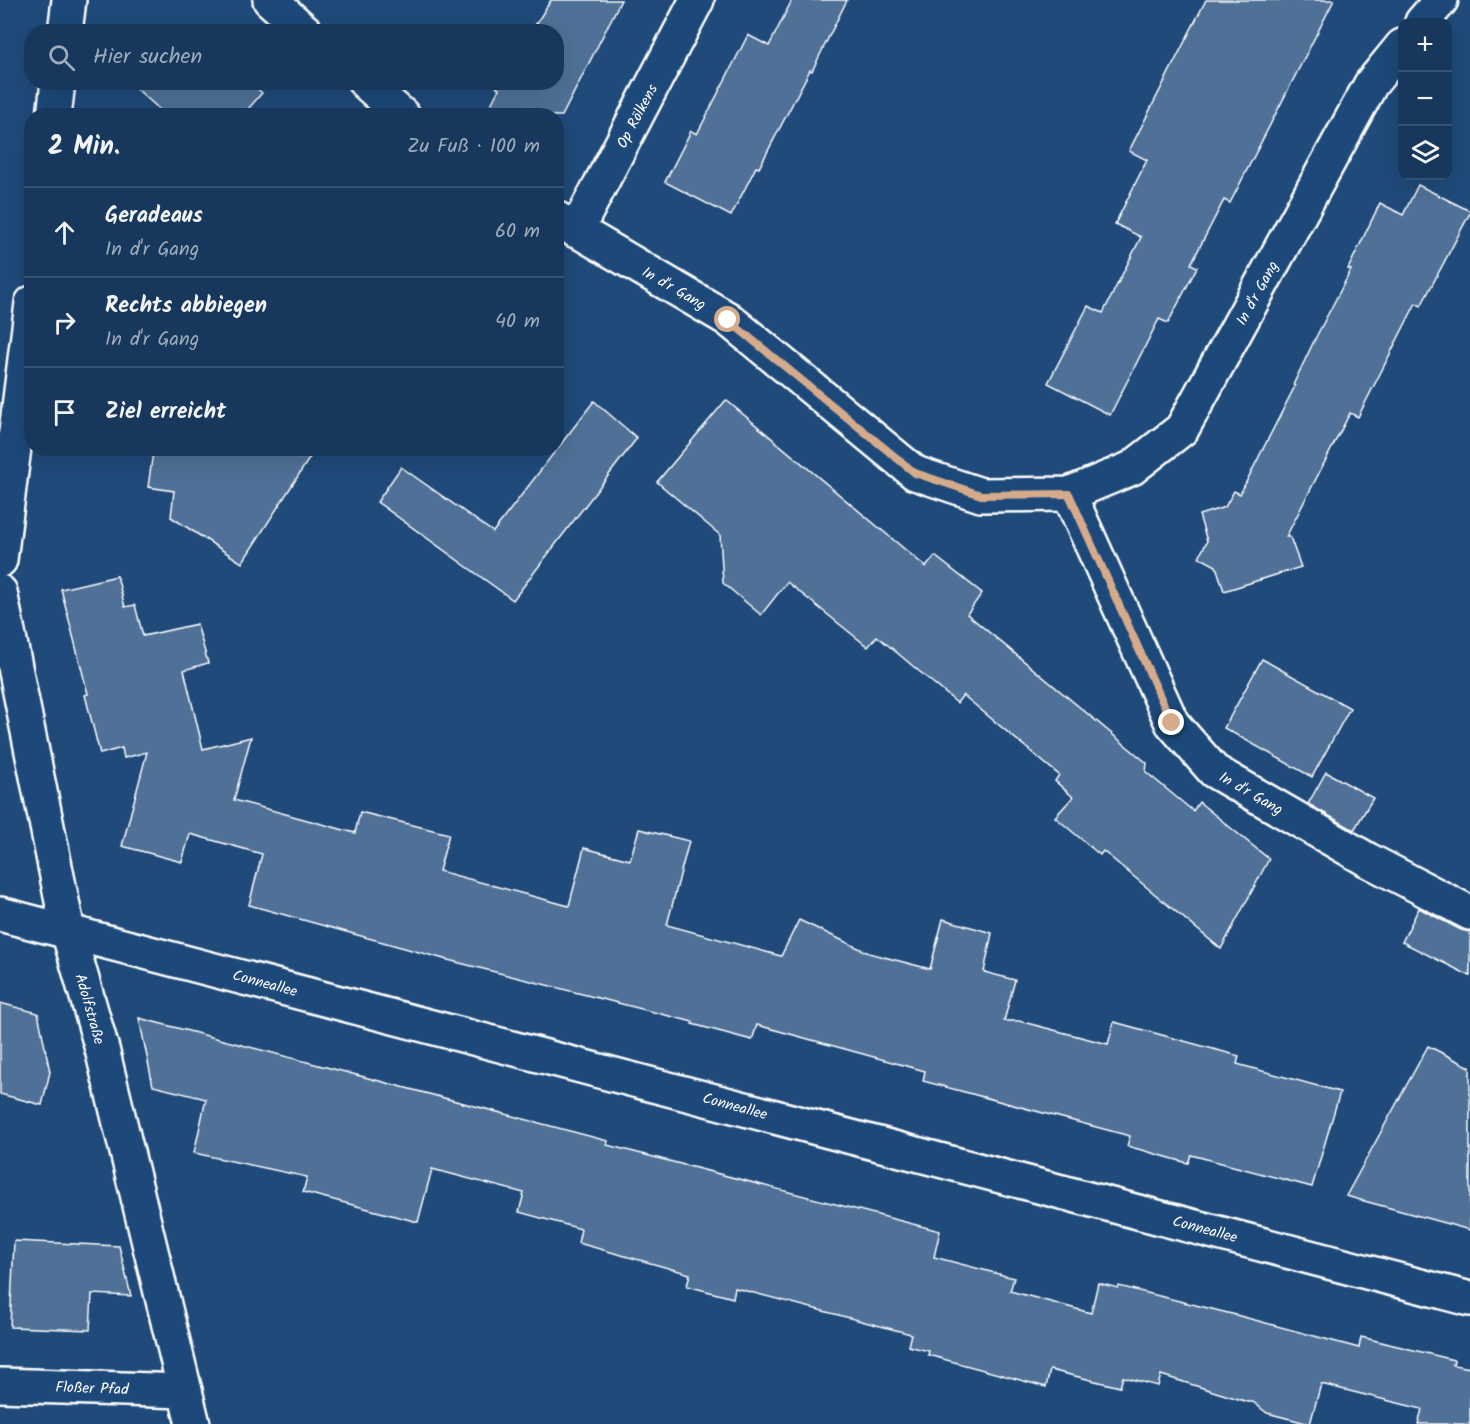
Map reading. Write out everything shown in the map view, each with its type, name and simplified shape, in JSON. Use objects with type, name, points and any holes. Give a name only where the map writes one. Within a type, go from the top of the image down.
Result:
[{"type":"street","points":[[66,24],[69,0]]},
{"type":"street","points":[[270,0],[297,24]]},
{"type":"street","name":"Op Rölkens","points":[[566,225],[697,0]]},
{"type":"street","points":[[1425,18],[1441,0]]},
{"type":"street","name":"In d'r Gang","points":[[566,225],[728,320],[915,473],[981,495],[1069,494],[1132,468],[1182,429],[1371,84],[1398,51]]},
{"type":"street","points":[[55,108],[57,90]]},
{"type":"street","points":[[374,90],[394,108]]},
{"type":"street","points":[[0,560],[24,367]]},
{"type":"street","name":"In d'r Gang","points":[[1069,494],[1172,723],[1214,771],[1368,860],[1470,913]]},
{"type":"street","name":"Adolfstraße","points":[[0,592],[68,931],[102,1049],[193,1424]]},
{"type":"street","name":"Conneallee","points":[[0,914],[1470,1299]]},
{"type":"street","name":"Floßer Pfad","points":[[0,1385],[185,1391]]},
{"type":"building","points":[[551,0],[621,0],[564,112],[564,108],[489,108],[498,90],[564,90],[564,24],[536,24]]},
{"type":"building","points":[[792,0],[847,0],[812,71],[810,70],[731,216],[665,182],[691,131],[697,134],[748,35],[769,46]]},
{"type":"building","points":[[1206,0],[1334,0],[1230,203],[1224,200],[1191,264],[1197,267],[1168,323],[1159,319],[1110,415],[1048,383],[1088,306],[1103,313],[1141,237],[1115,224],[1147,160],[1129,151]]},
{"type":"building","points":[[138,90],[259,90],[262,93],[249,108],[158,108]]},
{"type":"building","points":[[1418,185],[1470,213],[1421,306],[1416,303],[1358,417],[1350,413],[1286,537],[1290,537],[1301,567],[1224,591],[1216,566],[1199,557],[1207,541],[1199,515],[1225,507],[1234,491],[1240,494],[1351,270],[1348,269],[1380,203],[1403,215]]},
{"type":"building","points":[[726,400],[926,567],[935,556],[982,593],[967,614],[1147,763],[1146,772],[1193,811],[1199,802],[1269,859],[1221,949],[1103,851],[1100,855],[1055,817],[1073,797],[1055,781],[1059,775],[963,695],[957,703],[877,636],[868,647],[787,582],[761,615],[723,583],[720,535],[657,482]]},
{"type":"building","points":[[594,401],[637,438],[513,600],[377,502],[401,467],[493,532],[552,456],[564,456],[564,440]]},
{"type":"building","points":[[152,456],[311,456],[242,563],[171,517],[174,491],[148,487]]},
{"type":"building","points":[[117,576],[125,607],[135,605],[143,636],[197,624],[208,663],[184,670],[203,749],[251,737],[234,800],[355,833],[360,812],[449,834],[439,871],[569,906],[584,848],[630,860],[639,829],[689,841],[667,925],[781,956],[799,920],[869,953],[930,969],[943,919],[992,933],[984,972],[1015,980],[1004,1021],[1019,1021],[1108,1044],[1114,1022],[1239,1056],[1237,1064],[1340,1092],[1312,1187],[1191,1155],[1188,1163],[1127,1146],[1130,1136],[923,1081],[925,1071],[757,1025],[752,1040],[692,1024],[693,1022],[444,959],[249,905],[262,854],[190,834],[182,862],[122,846],[147,752],[124,758],[122,748],[100,754],[85,695],[88,694],[61,589]]},
{"type":"building","points":[[1262,659],[1350,708],[1312,777],[1224,728]]},
{"type":"building","points":[[1326,772],[1373,798],[1354,830],[1308,804]]},
{"type":"building","points":[[1419,908],[1461,930],[1470,932],[1470,976],[1402,942]]},
{"type":"building","points":[[0,1003],[38,1013],[50,1072],[42,1105],[0,1094]]},
{"type":"building","points":[[139,1018],[608,1141],[607,1145],[940,1231],[934,1257],[1014,1278],[1010,1291],[1091,1313],[1098,1283],[1118,1288],[1119,1286],[1236,1315],[1359,1348],[1361,1337],[1454,1360],[1453,1365],[1470,1368],[1470,1424],[1418,1424],[1422,1409],[1321,1384],[1310,1424],[1267,1413],[1253,1402],[1161,1375],[1158,1386],[1123,1377],[1120,1387],[1050,1370],[1046,1387],[928,1355],[929,1351],[908,1346],[911,1334],[735,1288],[733,1298],[687,1286],[690,1274],[578,1243],[581,1229],[519,1212],[524,1193],[432,1169],[418,1222],[303,1192],[307,1177],[194,1153],[206,1099],[153,1086]]},
{"type":"building","points":[[1428,1046],[1470,1067],[1470,1230],[1346,1196]]},
{"type":"building","points":[[14,1241],[119,1246],[131,1296],[92,1294],[90,1330],[10,1327]]},
{"type":"route","points":[[728,320],[915,473],[981,495],[1069,494],[1172,723]]}]
